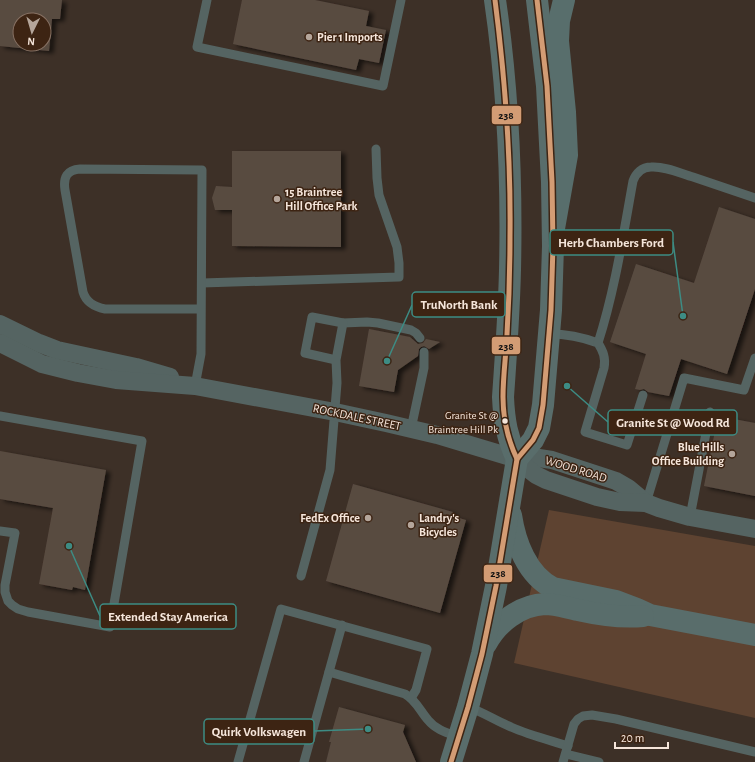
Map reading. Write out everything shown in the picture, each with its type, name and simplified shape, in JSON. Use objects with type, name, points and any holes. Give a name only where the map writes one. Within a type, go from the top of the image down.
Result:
[{"type":"highway","points":[[553,234],[567,155],[558,41],[559,22],[564,0]]},
{"type":"main road","points":[[451,762],[482,654],[496,586],[517,458],[508,438],[503,397],[510,269],[510,174],[507,111],[495,0]]},
{"type":"main road","points":[[517,458],[533,440],[539,428],[543,405],[552,278],[552,175],[549,115],[544,54],[537,0]]},
{"type":"main road","points":[[510,504],[514,529],[521,550],[531,568],[541,580],[553,588],[616,601],[650,615],[755,635]]},
{"type":"main road","points":[[482,654],[486,643],[498,627],[522,610],[539,605],[552,604],[612,616],[634,617],[650,615]]},
{"type":"street","name":"ROCKDALE STREET","points":[[5,326],[57,350],[136,367],[195,386]]},
{"type":"street","name":"ROCKDALE STREET","points":[[0,345],[42,364],[64,370],[116,380],[195,386],[334,412],[411,429],[517,458]]},
{"type":"street","name":"WOOD ROAD","points":[[517,458],[536,475],[557,485],[620,502],[646,503],[690,517],[755,529]]},
{"type":"lane","points":[[207,0],[197,47],[383,86],[401,0]]},
{"type":"lane","points":[[202,283],[399,277],[397,247],[379,195],[376,149]]},
{"type":"lane","points":[[598,343],[608,310],[635,176],[643,169],[650,167],[667,169],[755,198]]},
{"type":"lane","points":[[195,386],[201,354],[202,309],[202,170],[80,169],[73,170],[68,174],[65,180],[65,190],[85,298],[98,307],[105,308],[202,309]]},
{"type":"lane","points":[[553,234],[621,249]]},
{"type":"lane","points":[[336,360],[305,353],[312,317],[343,323],[378,323],[411,330],[420,338]]},
{"type":"lane","points":[[301,576],[331,464],[337,383],[336,360],[343,323]]},
{"type":"lane","points":[[0,345],[5,326]]},
{"type":"lane","points":[[549,334],[578,336],[598,343],[603,352],[605,363],[586,432],[627,445],[643,395]]},
{"type":"lane","points":[[411,429],[424,368],[424,352]]},
{"type":"lane","points":[[646,503],[684,378],[744,390],[755,358]]},
{"type":"lane","points":[[690,517],[710,412]]},
{"type":"lane","points":[[0,416],[142,441],[110,627],[28,612],[18,609],[12,605],[8,601],[5,585],[15,533],[0,531]]},
{"type":"lane","points":[[238,762],[281,609],[427,649],[416,690],[411,698]]},
{"type":"lane","points":[[304,762],[342,625]]},
{"type":"lane","points":[[329,672],[401,693],[411,698],[431,724],[441,730],[459,737]]},
{"type":"lane","points":[[468,707],[513,728],[544,739],[566,754],[599,762]]},
{"type":"lane","points":[[566,754],[573,727],[576,722],[583,716],[592,715],[755,752]]},
{"type":"shaded area","points":[[549,510],[755,546],[755,718],[514,663]]},
{"type":"building","points":[[0,0],[62,0],[60,19],[52,19],[52,12],[12,12],[12,47],[0,46]]},
{"type":"building","name":"Pier 1 Imports","points":[[242,0],[315,0],[369,11],[366,26],[386,30],[379,63],[359,59],[356,70],[233,44]]},
{"type":"building","name":"15 Braintree Hill Office Park","points":[[232,151],[341,151],[341,247],[232,246],[232,210],[215,210],[212,198],[216,186],[232,187]]},
{"type":"building","points":[[719,207],[755,219],[755,289],[727,374],[681,359],[669,396],[648,392],[644,389],[635,389],[646,354],[610,342],[636,264],[694,283]]},
{"type":"building","points":[[369,329],[410,337],[418,344],[423,343],[426,339],[440,342],[429,349],[424,346],[421,347],[419,349],[418,356],[398,370],[394,392],[359,386]]},
{"type":"building","name":"Blue Hills Office Building","points":[[718,416],[755,423],[755,496],[704,486]]},
{"type":"building","points":[[0,451],[106,470],[85,590],[73,587],[72,590],[39,584],[53,508],[0,499]]},
{"type":"building","points":[[353,484],[453,512],[452,516],[466,520],[440,613],[326,581]]},
{"type":"building","points":[[339,707],[405,725],[403,732],[416,762],[326,762],[331,742],[329,742]]},
{"type":"transit line","name":"238","points":[[495,0],[502,59],[508,147],[510,206],[507,342],[503,381],[503,405],[507,429],[517,459]]},
{"type":"transit line","name":"238","points":[[451,762],[482,654],[496,586],[517,459],[533,440],[539,428],[543,405],[551,310],[553,246],[552,182],[547,86],[537,0]]},
{"type":"place","name":"Pier 1 Imports","points":[[309,37]]},
{"type":"place","name":"15 Braintree Hill Office Park","points":[[277,199]]},
{"type":"place","name":"Herb Chambers Ford","points":[[683,316]]},
{"type":"place","name":"TruNorth Bank","points":[[387,361]]},
{"type":"place","name":"Granite St @ Wood Rd","points":[[567,386]]},
{"type":"place","name":"Granite St @ Braintree Hill Pk","points":[[505,421]]},
{"type":"place","name":"Blue Hills Office Building","points":[[732,454]]},
{"type":"place","name":"FedEx Office","points":[[368,518]]},
{"type":"place","name":"Landry's Bicycles","points":[[411,525]]},
{"type":"place","name":"Extended Stay America","points":[[69,546]]},
{"type":"place","name":"Quirk Volkswagen","points":[[368,729]]}]
